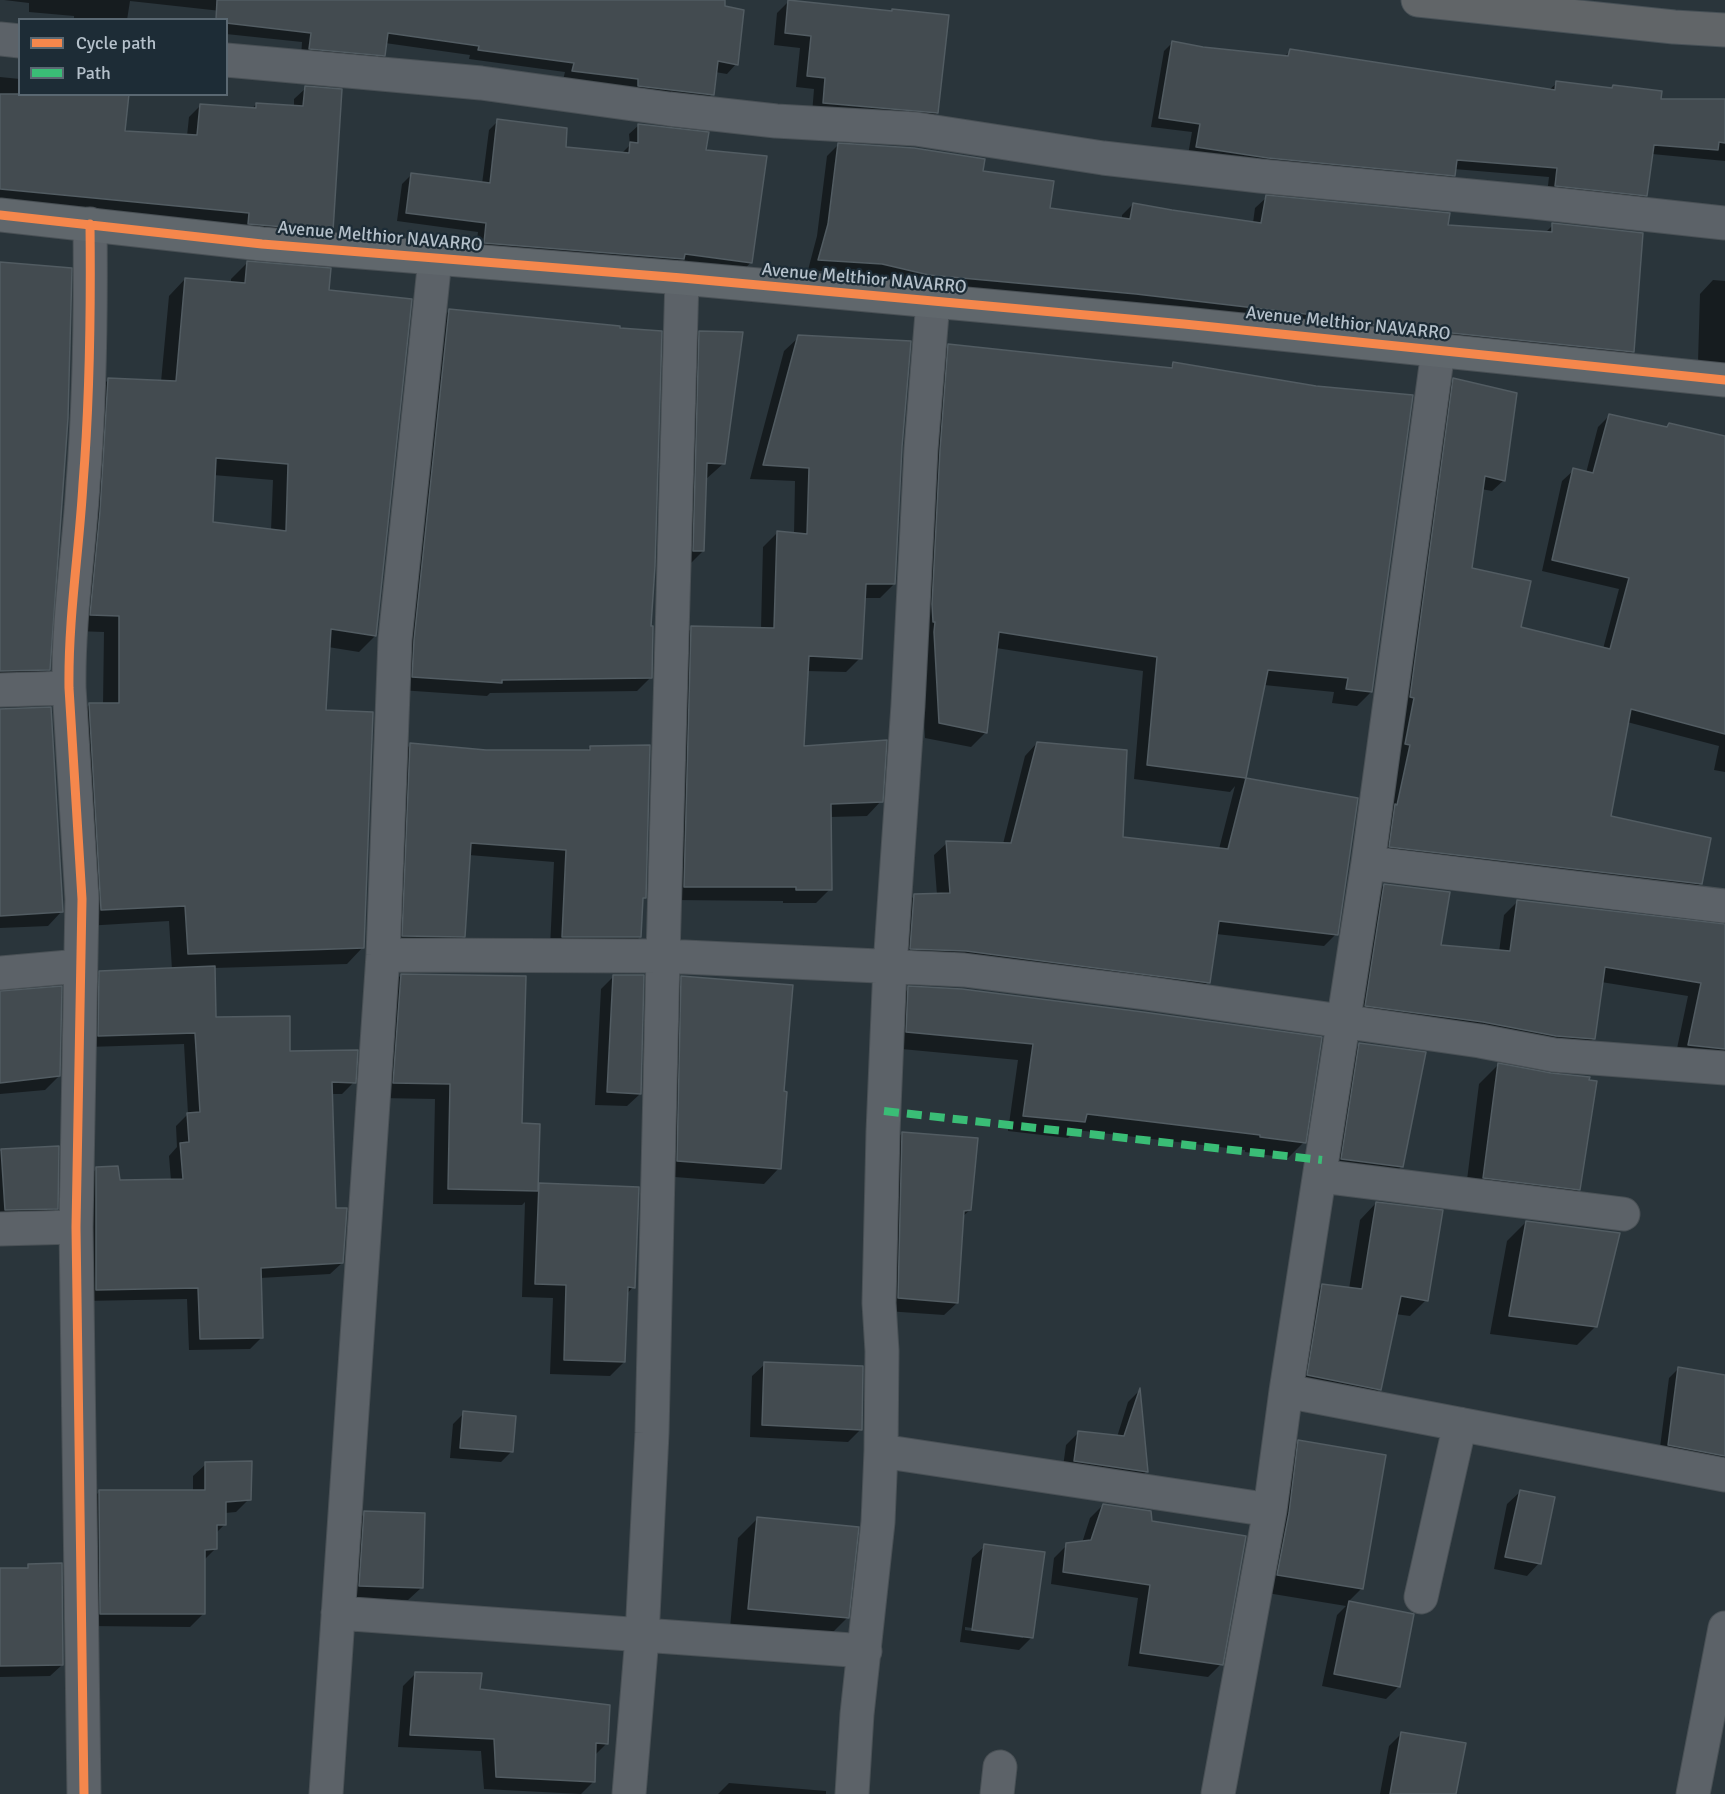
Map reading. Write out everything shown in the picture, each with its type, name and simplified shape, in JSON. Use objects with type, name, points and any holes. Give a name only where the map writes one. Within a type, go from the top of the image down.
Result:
[{"type":"highway","points":[[1420,0],[1674,27],[1725,30]]},
{"type":"street","points":[[0,39],[18,40]]},
{"type":"street","points":[[228,60],[481,83],[776,121],[915,129],[1103,158],[1260,177],[1533,202],[1725,223]]},
{"type":"street","name":"Avenue Melthior NAVARRO","points":[[0,215],[262,244],[682,278],[1351,340],[1725,380]]},
{"type":"street","points":[[84,1794],[76,1227],[82,899],[69,688],[70,620],[83,485],[90,369],[90,224]]},
{"type":"street","points":[[326,1794],[383,955],[395,639],[435,259]]},
{"type":"street","points":[[629,1794],[642,1637],[652,1433],[682,278]]},
{"type":"street","points":[[852,1794],[857,1714],[878,1522],[881,1451],[882,1351],[879,1302],[882,1132],[921,449],[933,301]]},
{"type":"street","points":[[1218,1794],[1270,1510],[1286,1391],[1368,862],[1438,351]]},
{"type":"street","points":[[0,690],[69,688]]},
{"type":"street","points":[[1368,862],[1725,906]]},
{"type":"street","points":[[383,955],[663,956],[964,970],[1480,1041],[1554,1055],[1725,1068]]},
{"type":"street","points":[[0,973],[80,966]]},
{"type":"street","points":[[1320,1176],[1623,1214]]},
{"type":"street","points":[[0,1229],[76,1227]]},
{"type":"street","points":[[1286,1391],[1725,1475]]},
{"type":"street","points":[[1420,1597],[1460,1424]]},
{"type":"street","points":[[881,1451],[1270,1510]]},
{"type":"street","points":[[338,1613],[642,1637],[865,1651]]},
{"type":"street","points":[[1693,1794],[1725,1628]]},
{"type":"building","points":[[217,0],[725,0],[725,6],[744,10],[738,65],[718,61],[714,95],[638,86],[638,79],[572,71],[574,63],[478,50],[479,46],[388,33],[385,56],[309,49],[311,33],[228,23],[228,18],[216,18]]},
{"type":"building","points":[[788,0],[949,15],[938,113],[823,103],[825,78],[807,76],[811,36],[785,33]]},
{"type":"building","points":[[1172,41],[1203,47],[1288,56],[1290,49],[1555,90],[1556,81],[1662,91],[1661,99],[1725,99],[1725,143],[1719,142],[1718,150],[1654,145],[1647,196],[1555,186],[1557,168],[1457,160],[1455,176],[1268,158],[1196,147],[1200,124],[1159,118]]},
{"type":"building","points":[[305,86],[342,89],[333,231],[248,224],[249,213],[0,189],[0,94],[129,96],[125,131],[197,135],[200,104],[256,108],[256,103],[303,106]]},
{"type":"building","points":[[497,119],[567,128],[566,147],[629,153],[630,142],[638,143],[638,124],[709,132],[706,150],[767,156],[752,263],[685,254],[684,259],[484,243],[486,223],[406,213],[411,173],[490,183]]},
{"type":"building","points":[[838,143],[914,148],[985,159],[983,171],[1054,181],[1050,208],[1130,219],[1133,203],[1261,223],[1266,195],[1450,213],[1448,225],[1552,232],[1552,223],[1643,233],[1634,352],[1365,324],[1365,321],[1136,294],[929,275],[882,264],[818,260],[828,224]]},
{"type":"building","points":[[247,261],[331,268],[329,290],[412,299],[376,636],[331,629],[326,710],[373,712],[364,948],[188,954],[185,906],[101,910],[89,703],[119,703],[119,616],[90,615],[100,511],[108,378],[176,381],[185,278],[245,283]],"holes":[[[216,458],[288,464],[286,531],[213,522]]]},
{"type":"building","points":[[0,262],[72,268],[68,418],[50,670],[0,671]]},
{"type":"building","points":[[449,309],[662,331],[651,626],[653,626],[652,678],[502,680],[502,683],[412,677]]},
{"type":"building","points":[[699,331],[743,332],[725,464],[707,463],[704,551],[693,551]]},
{"type":"building","points":[[798,335],[911,341],[902,447],[895,584],[866,584],[862,659],[809,656],[804,746],[887,740],[883,802],[831,804],[832,890],[796,890],[796,887],[684,887],[691,626],[774,628],[777,531],[807,534],[809,468],[763,465]]},
{"type":"building","points":[[948,344],[1172,368],[1173,362],[1316,386],[1413,395],[1372,692],[1346,689],[1348,678],[1268,670],[1246,778],[1147,765],[1157,657],[999,632],[987,733],[939,723],[935,622],[933,622],[932,604]]},
{"type":"building","points":[[1453,378],[1517,393],[1505,481],[1485,476],[1472,568],[1531,581],[1521,627],[1610,649],[1629,578],[1552,560],[1573,468],[1593,473],[1609,414],[1667,427],[1669,423],[1725,436],[1725,734],[1631,709],[1611,816],[1711,838],[1702,884],[1389,847],[1395,804],[1397,805],[1410,745],[1405,744],[1414,698],[1410,697]]},
{"type":"building","points":[[51,707],[63,912],[0,916],[0,709]]},
{"type":"building","points":[[1037,742],[1127,750],[1123,837],[1228,849],[1246,778],[1358,798],[1338,935],[1219,921],[1210,983],[966,951],[910,949],[914,894],[950,893],[946,841],[1011,843]]},
{"type":"building","points":[[410,743],[486,750],[590,750],[590,746],[650,745],[646,898],[643,898],[641,937],[562,937],[566,850],[471,843],[465,937],[402,936]]},
{"type":"building","points":[[1384,884],[1450,892],[1441,945],[1510,951],[1517,900],[1725,924],[1725,1049],[1688,1045],[1701,983],[1605,967],[1595,1039],[1556,1036],[1483,1022],[1365,1006]]},
{"type":"building","points":[[215,966],[216,1017],[290,1016],[290,1051],[358,1050],[356,1083],[332,1082],[336,1208],[347,1208],[343,1263],[261,1268],[263,1338],[200,1339],[198,1288],[96,1290],[96,1167],[118,1166],[120,1180],[183,1179],[180,1143],[189,1142],[187,1113],[200,1112],[195,1033],[98,1036],[99,971]]},
{"type":"building","points":[[401,974],[526,976],[522,1123],[540,1124],[538,1191],[448,1189],[450,1084],[393,1083]]},
{"type":"building","points":[[613,975],[644,975],[641,1094],[607,1092]]},
{"type":"building","points":[[681,976],[793,985],[784,1091],[787,1092],[781,1169],[677,1161]]},
{"type":"building","points":[[62,986],[60,1076],[0,1083],[0,991]]},
{"type":"building","points":[[908,986],[962,989],[1322,1037],[1306,1143],[1260,1137],[1260,1135],[1087,1114],[1085,1122],[1023,1116],[1033,1044],[906,1032]]},
{"type":"building","points":[[1359,1043],[1426,1052],[1403,1167],[1341,1159]]},
{"type":"building","points":[[1498,1063],[1551,1073],[1590,1077],[1589,1080],[1597,1081],[1580,1190],[1483,1178]]},
{"type":"building","points":[[902,1132],[978,1138],[971,1210],[964,1211],[958,1303],[898,1298]]},
{"type":"building","points":[[59,1146],[58,1209],[5,1210],[1,1149]]},
{"type":"building","points":[[539,1183],[639,1187],[635,1288],[628,1287],[625,1362],[564,1360],[566,1285],[535,1284]]},
{"type":"building","points":[[1376,1202],[1443,1210],[1428,1301],[1401,1296],[1381,1390],[1307,1375],[1322,1284],[1362,1289]]},
{"type":"building","points":[[1526,1221],[1620,1233],[1597,1327],[1509,1316]]},
{"type":"building","points":[[764,1362],[863,1366],[862,1430],[762,1425]]},
{"type":"building","points":[[1678,1367],[1725,1375],[1725,1456],[1668,1445]]},
{"type":"building","points":[[1140,1388],[1148,1472],[1074,1461],[1078,1431],[1124,1436]]},
{"type":"building","points":[[463,1411],[516,1416],[513,1452],[460,1448]]},
{"type":"building","points":[[1298,1440],[1386,1455],[1363,1589],[1277,1575],[1289,1513]]},
{"type":"building","points":[[252,1461],[251,1500],[226,1502],[226,1525],[217,1525],[217,1549],[205,1550],[205,1614],[100,1614],[99,1490],[205,1490],[205,1462]]},
{"type":"building","points":[[1520,1490],[1555,1497],[1541,1564],[1505,1557]]},
{"type":"building","points":[[1103,1504],[1151,1511],[1152,1521],[1246,1536],[1223,1665],[1140,1653],[1150,1585],[1063,1572],[1066,1543],[1091,1540]]},
{"type":"building","points":[[364,1511],[425,1513],[423,1588],[359,1586]]},
{"type":"building","points":[[757,1517],[859,1527],[849,1618],[748,1609]]},
{"type":"building","points":[[984,1544],[1045,1552],[1033,1638],[972,1630]]},
{"type":"building","points":[[62,1563],[63,1665],[0,1666],[0,1568],[28,1568],[28,1564]]},
{"type":"building","points":[[1349,1601],[1414,1614],[1400,1687],[1334,1674]]},
{"type":"building","points":[[415,1672],[482,1673],[480,1689],[610,1705],[608,1744],[596,1743],[595,1782],[496,1777],[494,1739],[410,1735]]},
{"type":"building","points":[[1401,1732],[1466,1743],[1456,1794],[1390,1794]]},
{"type":"marked path","points":[[884,1111],[1322,1160]]},
{"type":"cycle path","points":[[0,215],[262,244],[682,278],[1184,324],[1725,380]]},
{"type":"cycle path","points":[[84,1794],[76,1227],[82,899],[69,662],[87,419],[90,224]]}]
